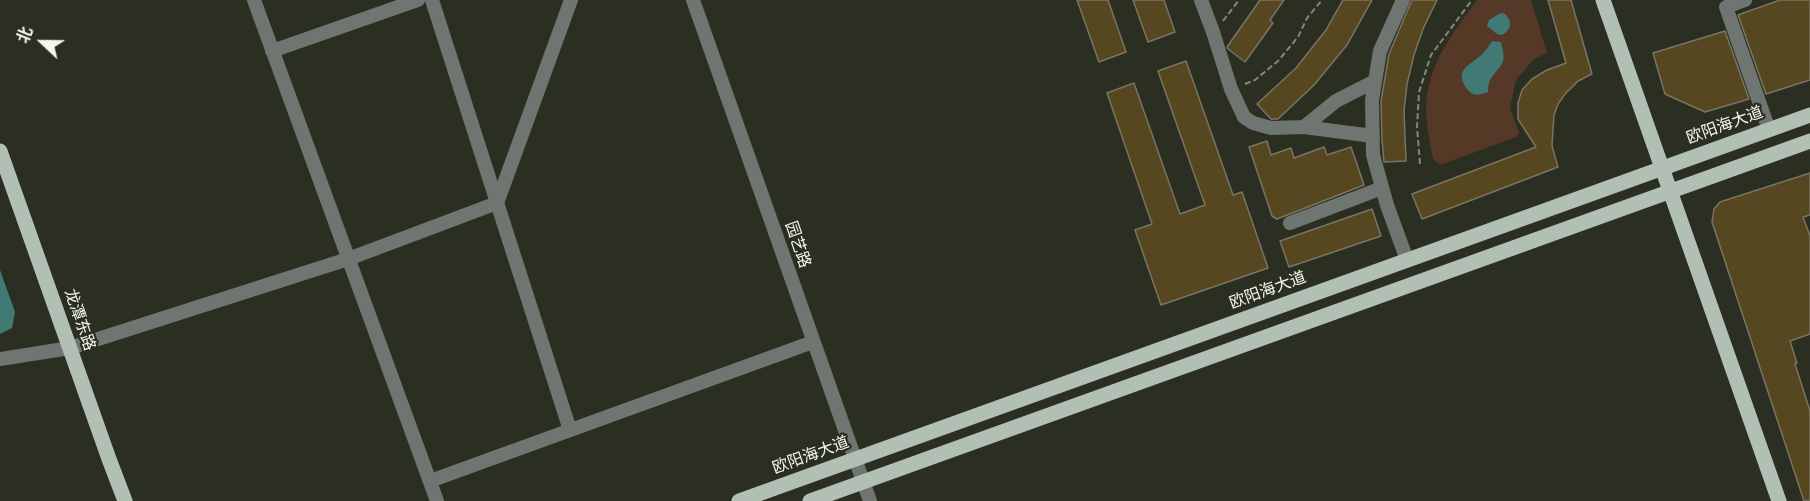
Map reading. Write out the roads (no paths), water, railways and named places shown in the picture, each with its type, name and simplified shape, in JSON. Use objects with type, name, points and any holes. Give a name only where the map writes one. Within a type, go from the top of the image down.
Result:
[{"type":"main road","points":[[1604,0],[1779,501]]},
{"type":"main road","name":"欧阳海大道","points":[[739,501],[1810,115]]},
{"type":"main road","points":[[810,501],[1810,141]]},
{"type":"main road","name":"龙潭东路","points":[[0,151],[125,501]]},
{"type":"street","points":[[254,0],[437,501]]},
{"type":"street","points":[[272,51],[418,0]]},
{"type":"street","points":[[432,0],[570,430]]},
{"type":"street","points":[[0,359],[70,348],[348,259],[497,203],[572,0]]},
{"type":"street","name":"园艺路","points":[[693,0],[870,501]]},
{"type":"street","points":[[1201,0],[1231,89],[1244,117],[1253,123],[1270,128],[1304,127],[1373,136]]},
{"type":"street","points":[[1403,0],[1380,51],[1372,100],[1373,155],[1387,205],[1407,260]]},
{"type":"street","points":[[1745,0],[1726,7],[1769,130]]},
{"type":"street","points":[[1304,127],[1336,101],[1375,81]]},
{"type":"street","points":[[1290,223],[1382,188]]},
{"type":"street","points":[[430,481],[813,342]]},
{"type":"water","points":[[1504,13],[1510,22],[1509,28],[1502,35],[1497,34],[1487,26],[1489,20]]},
{"type":"water","points":[[1492,41],[1501,42],[1503,61],[1491,78],[1488,92],[1474,94],[1469,92],[1463,83],[1462,73]]},
{"type":"water","points":[[0,270],[15,312],[12,328],[0,334]]}]
